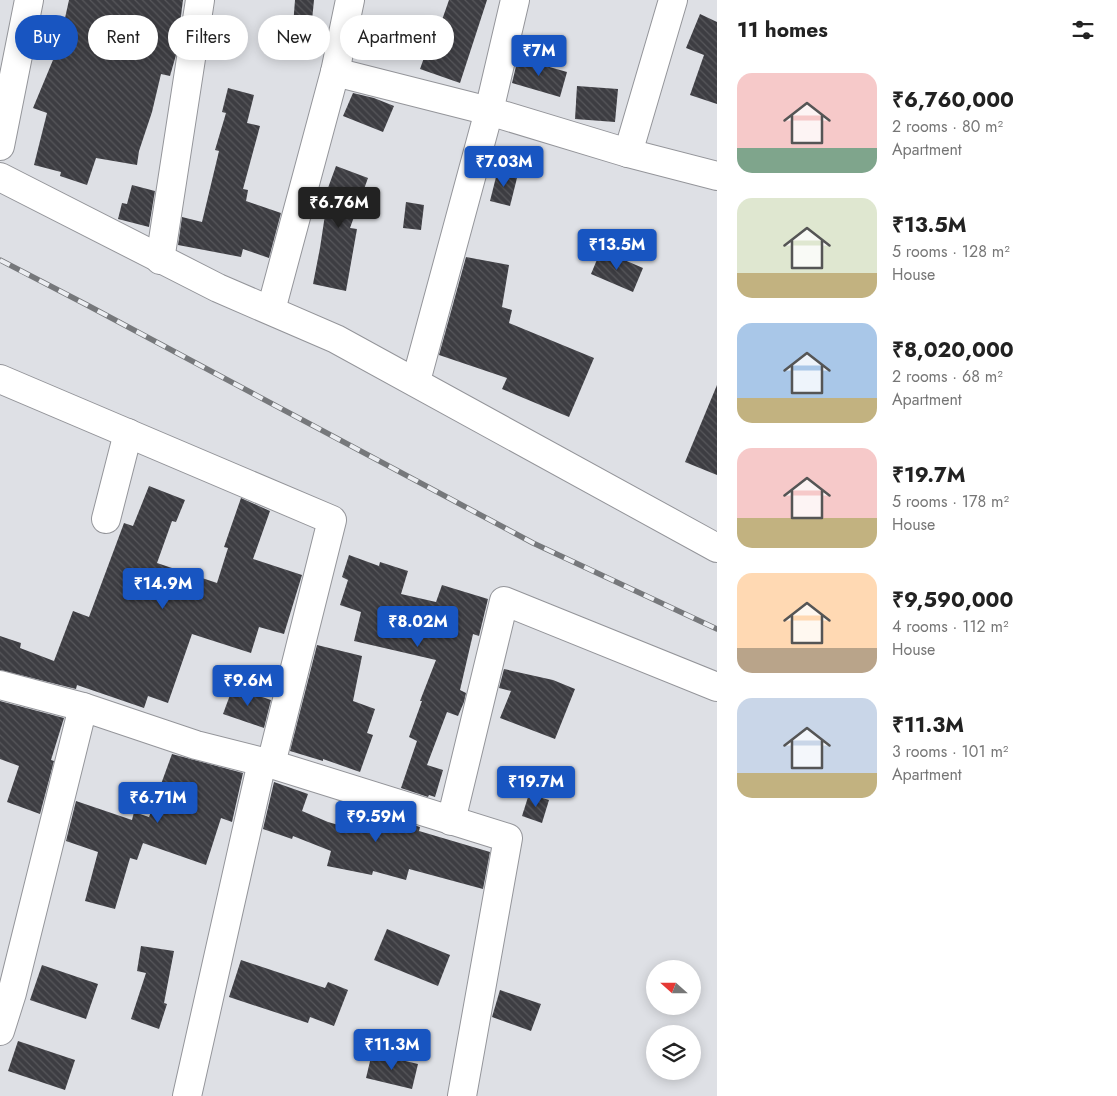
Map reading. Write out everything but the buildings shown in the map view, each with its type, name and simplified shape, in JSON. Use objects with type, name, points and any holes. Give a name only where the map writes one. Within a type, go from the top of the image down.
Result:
[{"type":"street","points":[[0,146],[29,0]]},
{"type":"street","points":[[160,260],[200,0]]},
{"type":"street","points":[[271,310],[334,72],[350,0]]},
{"type":"street","points":[[416,381],[489,111],[515,0]]},
{"type":"street","points":[[628,153],[673,0]]},
{"type":"street","points":[[334,72],[489,111],[628,153],[717,176]]},
{"type":"street","points":[[0,176],[160,260],[218,288],[336,339],[416,381],[717,548]]},
{"type":"street","points":[[0,378],[332,520],[266,763],[187,1096]]},
{"type":"street","points":[[106,519],[128,433]]},
{"type":"street","points":[[451,822],[504,601],[717,687]]},
{"type":"street","points":[[0,685],[83,707],[196,745],[266,763],[451,822],[508,838],[462,1096]]},
{"type":"street","points":[[0,1031],[6,991],[83,707]]},
{"type":"railway","points":[[0,260],[533,543],[717,629]]}]
